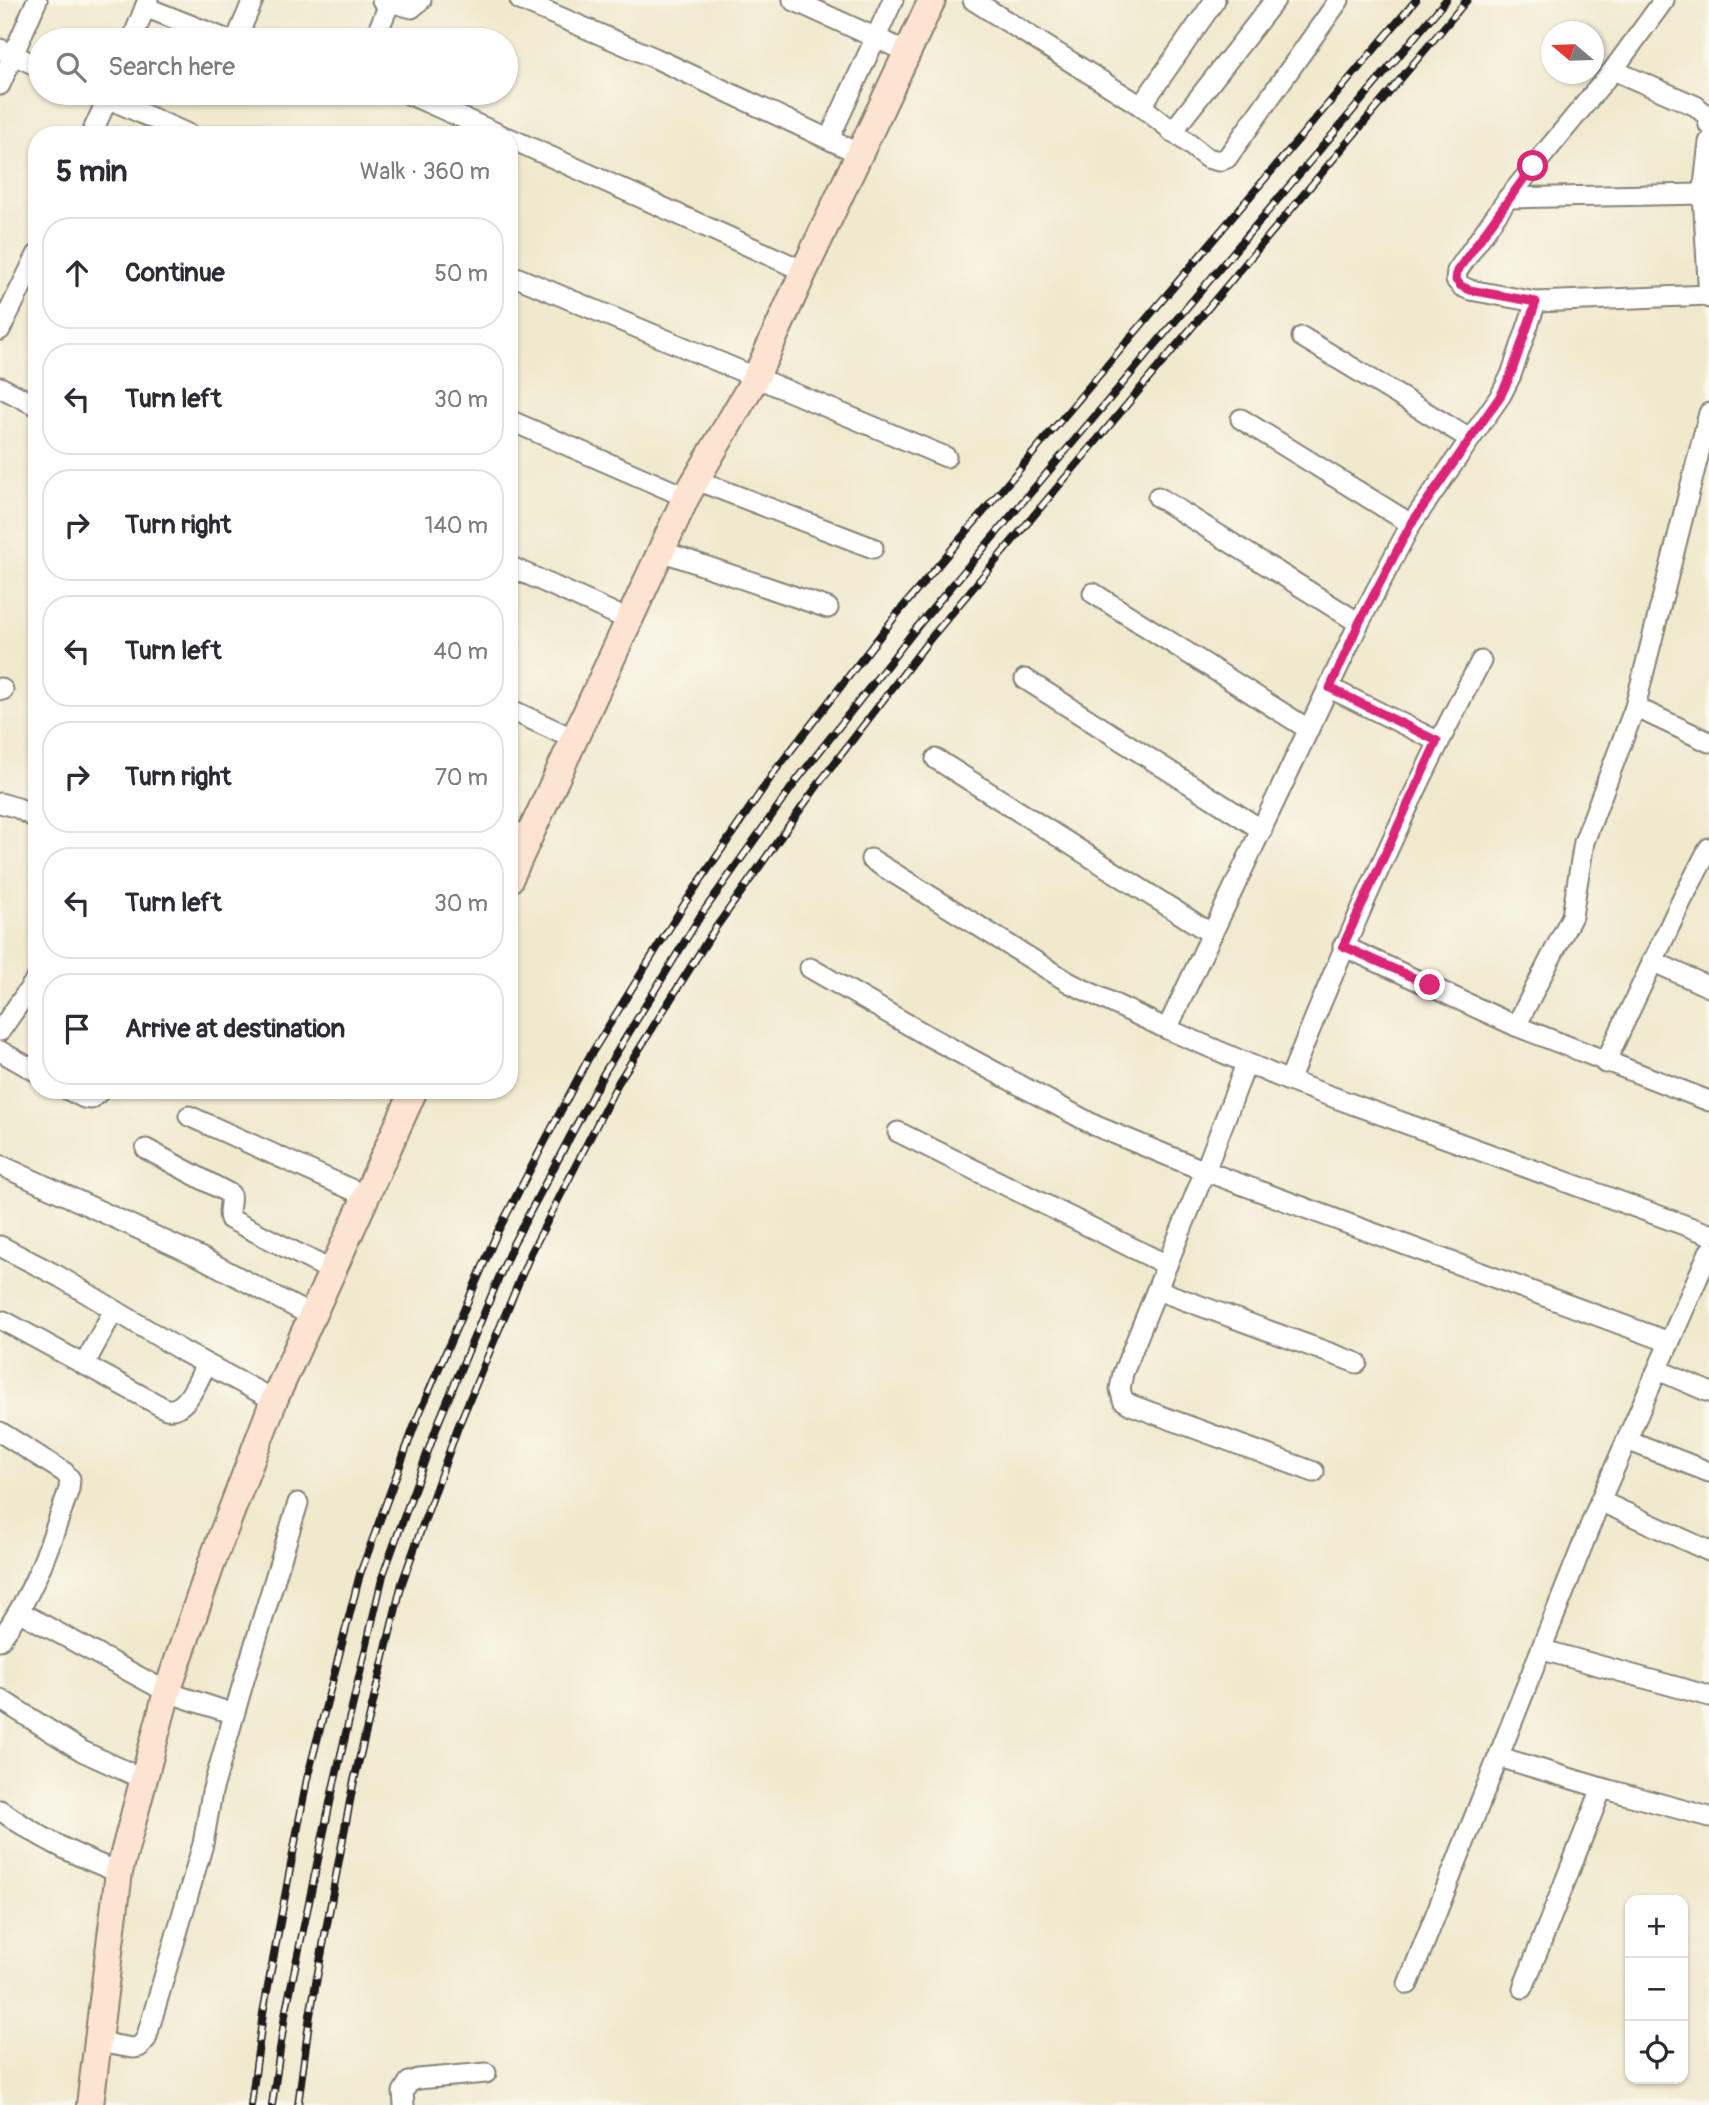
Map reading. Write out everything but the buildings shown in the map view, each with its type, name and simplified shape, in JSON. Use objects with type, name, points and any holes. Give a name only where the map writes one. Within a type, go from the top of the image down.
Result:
[{"type":"street","points":[[0,85],[7,52],[37,0]]},
{"type":"street","points":[[241,28],[253,0]]},
{"type":"street","points":[[378,28],[387,1],[412,8],[421,0]]},
{"type":"street","points":[[520,0],[655,58],[860,153]]},
{"type":"street","points":[[793,0],[907,52]]},
{"type":"street","points":[[829,139],[893,0]]},
{"type":"street","points":[[519,833],[574,739],[691,488],[756,377],[932,0]]},
{"type":"street","points":[[973,0],[1000,7],[1141,106],[1207,158],[1219,161],[1227,158],[1339,0]]},
{"type":"street","points":[[1141,106],[1215,0]]},
{"type":"street","points":[[1172,132],[1275,0]]},
{"type":"street","points":[[1664,0],[1613,70],[1508,198],[1457,271],[1456,280],[1470,290],[1536,302],[1709,296],[1703,194],[1709,142]]},
{"type":"street","points":[[137,28],[147,3],[202,28]]},
{"type":"street","points":[[7,52],[28,62]]},
{"type":"street","points":[[1613,70],[1696,106],[1707,116],[1709,125]]},
{"type":"street","points":[[94,126],[101,105]]},
{"type":"street","points":[[126,105],[171,126]]},
{"type":"street","points":[[433,105],[481,126]]},
{"type":"street","points":[[518,142],[804,271]]},
{"type":"street","points":[[1508,198],[1703,194]]},
{"type":"street","points":[[518,278],[946,457]]},
{"type":"street","points":[[0,330],[28,286]]},
{"type":"street","points":[[1167,1029],[1359,623],[1411,524],[1501,395],[1536,302]]},
{"type":"street","points":[[1302,337],[1471,439]]},
{"type":"street","points":[[0,387],[28,402]]},
{"type":"street","points":[[1516,1026],[1572,916],[1584,842],[1635,708],[1709,413]]},
{"type":"street","points":[[1241,419],[1411,524]]},
{"type":"street","points":[[518,423],[691,488],[873,548]]},
{"type":"street","points":[[1158,497],[1359,623]]},
{"type":"street","points":[[661,551],[828,608]]},
{"type":"street","points":[[518,570],[629,620]]},
{"type":"street","points":[[1093,593],[1308,729]]},
{"type":"street","points":[[1289,1081],[1343,946],[1437,741],[1481,660]]},
{"type":"street","points":[[1026,679],[1262,830]]},
{"type":"street","points":[[1330,688],[1437,741]]},
{"type":"street","points":[[1635,708],[1709,742]]},
{"type":"street","points":[[518,713],[574,739]]},
{"type":"street","points":[[936,759],[1212,934]]},
{"type":"street","points":[[0,803],[18,808],[28,814]]},
{"type":"street","points":[[1605,1063],[1709,848]]},
{"type":"street","points":[[871,859],[1070,983],[1167,1029],[1289,1081],[1709,1234]]},
{"type":"street","points":[[1343,946],[1516,1026],[1605,1063],[1709,1101]]},
{"type":"street","points":[[1653,961],[1709,987]]},
{"type":"street","points":[[810,968],[928,1036],[1096,1126],[1205,1171],[1670,1342]]},
{"type":"street","points":[[0,1031],[28,991]]},
{"type":"street","points":[[0,1051],[28,1067]]},
{"type":"street","points":[[1246,1064],[1123,1373],[1120,1389],[1123,1400],[1131,1405],[1314,1472]]},
{"type":"street","points":[[90,2105],[119,1872],[167,1692],[213,1559],[274,1400],[410,1099]]},
{"type":"street","points":[[189,1116],[366,1196]]},
{"type":"street","points":[[898,1132],[1167,1265]]},
{"type":"street","points":[[146,1149],[230,1194],[230,1219],[332,1271]]},
{"type":"street","points":[[0,1165],[202,1258],[312,1317]]},
{"type":"street","points":[[0,1246],[60,1277],[206,1364],[274,1400]]},
{"type":"street","points":[[1408,1984],[1600,1502],[1670,1342],[1701,1295],[1709,1252]]},
{"type":"street","points":[[1157,1290],[1357,1363]]},
{"type":"street","points":[[83,1365],[114,1310]]},
{"type":"street","points":[[4,1321],[166,1409],[181,1407],[206,1364]]},
{"type":"street","points":[[1658,1370],[1709,1392]]},
{"type":"street","points":[[0,1432],[64,1472],[70,1479],[69,1489],[37,1580],[20,1612],[0,1640]]},
{"type":"street","points":[[1627,1440],[1709,1472]]},
{"type":"street","points":[[1600,1502],[1709,1551]]},
{"type":"street","points":[[97,2042],[132,2048],[139,2047],[146,2039],[203,1844],[212,1791],[298,1503]]},
{"type":"street","points":[[20,1612],[167,1692],[234,1714]]},
{"type":"street","points":[[1543,1650],[1709,1696]]},
{"type":"street","points":[[0,1699],[82,1751],[143,1779]]},
{"type":"street","points":[[1499,1758],[1709,1817]]},
{"type":"street","points":[[1523,1988],[1602,1788]]},
{"type":"street","points":[[0,1810],[51,1842],[119,1872]]},
{"type":"street","points":[[404,2105],[403,2092],[409,2082],[418,2078],[486,2073]]},
{"type":"railway","points":[[251,2105],[263,2013],[307,1779],[360,1574],[417,1419],[498,1231],[588,1059],[685,903],[775,771],[897,614],[1416,0]]},
{"type":"railway","points":[[272,2105],[285,2015],[334,1784],[383,1575],[439,1421],[513,1244],[604,1073],[701,915],[797,780],[918,626],[1446,0]]},
{"type":"railway","points":[[298,2105],[310,2015],[353,1785],[402,1583],[458,1427],[531,1253],[618,1083],[714,930],[820,782],[930,639],[1467,0]]},
{"type":"route","points":[[1430,985],[1343,946],[1437,741],[1330,688],[1359,623],[1411,524],[1501,395],[1511,374],[1536,302],[1470,290],[1456,280],[1457,271],[1533,166]]}]
